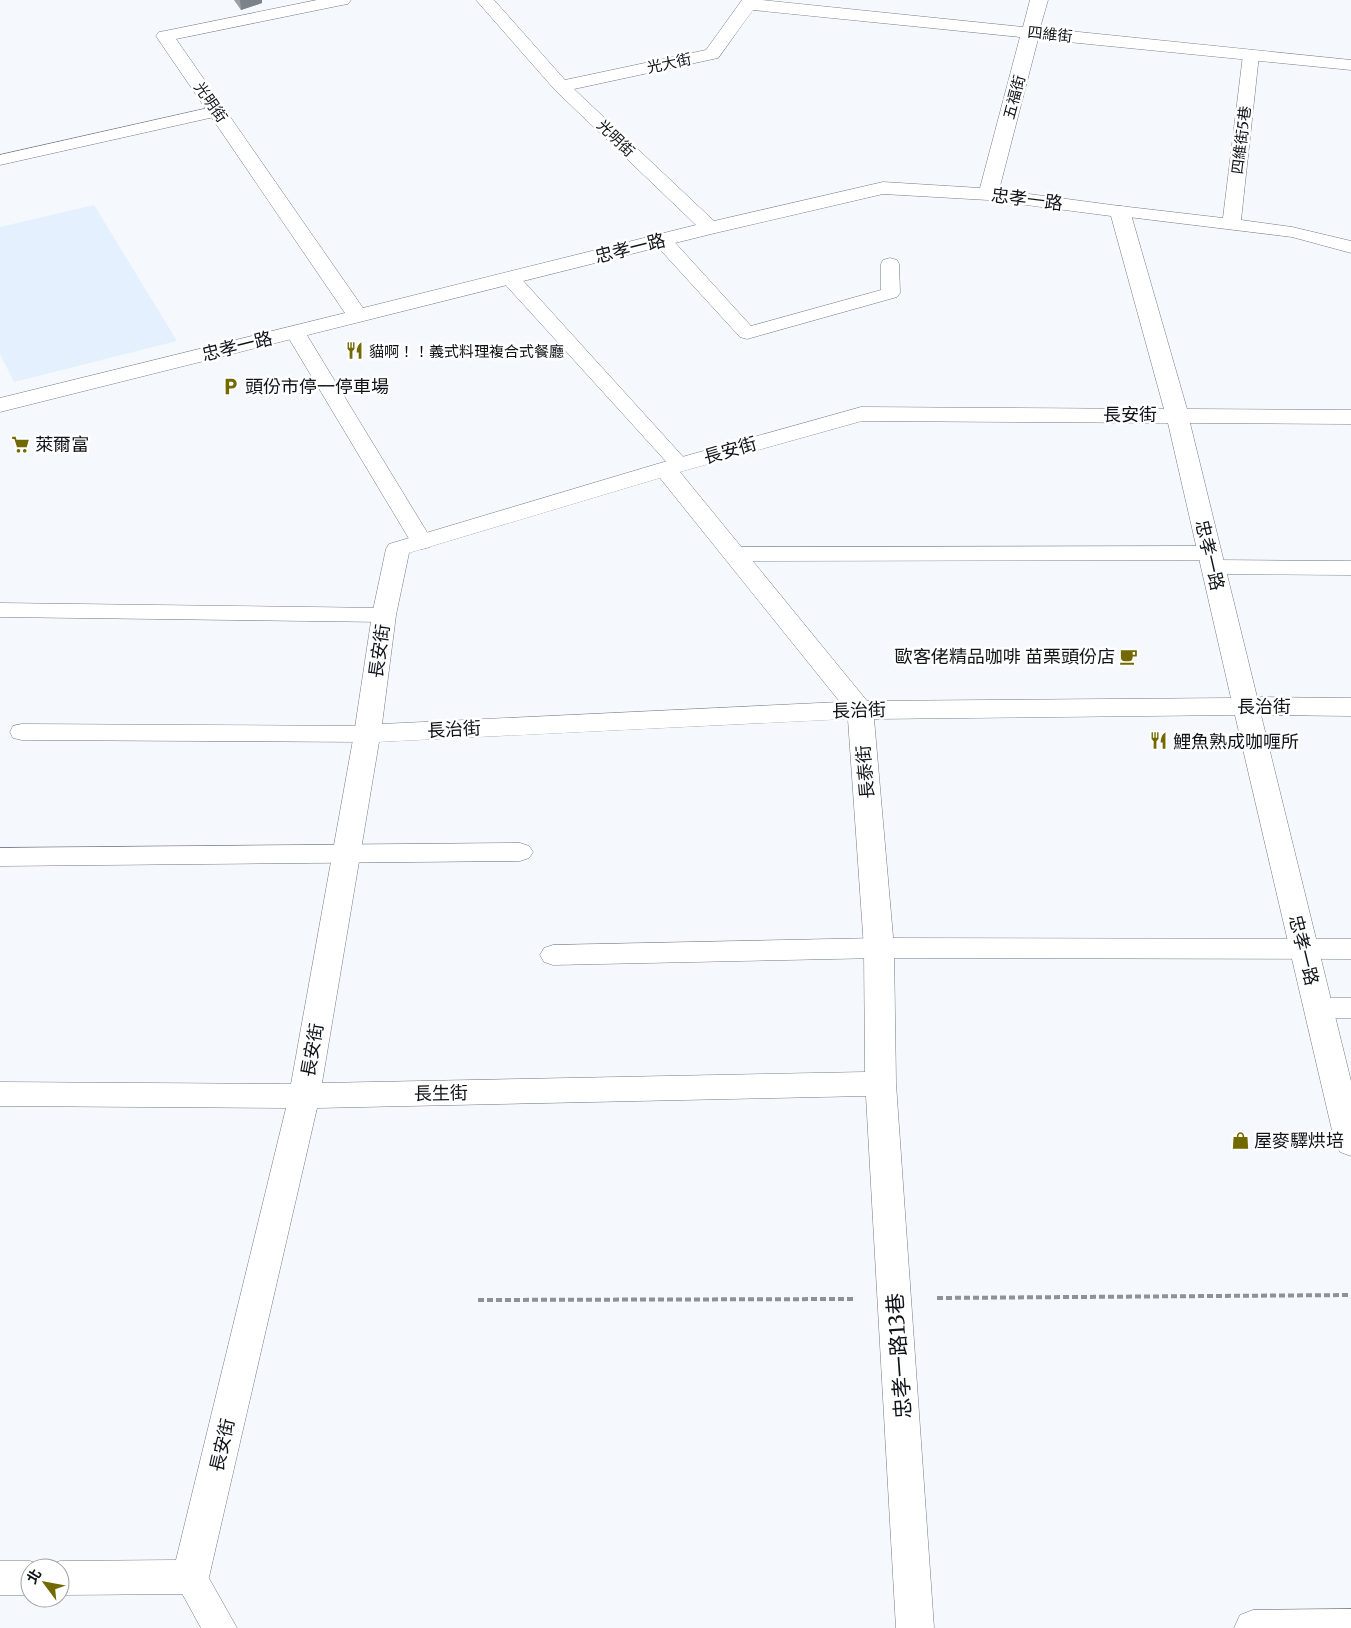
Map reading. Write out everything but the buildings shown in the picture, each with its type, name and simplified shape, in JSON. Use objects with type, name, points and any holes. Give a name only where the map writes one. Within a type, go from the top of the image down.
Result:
[{"type":"street","name":"光明街","points":[[342,0],[281,6],[165,36],[358,316]]},
{"type":"street","name":"光明街","points":[[485,0],[561,86],[710,228]]},
{"type":"street","name":"五福街","points":[[988,194],[1039,0]]},
{"type":"street","name":"光大街","points":[[561,86],[712,54],[750,2]]},
{"type":"street","name":"四維街","points":[[750,2],[1351,66]]},
{"type":"street","name":"忠孝一路","points":[[0,405],[710,228],[883,188],[988,194],[1120,211],[1177,414],[1303,950],[1349,1125]]},
{"type":"street","name":"長安街","points":[[190,1577],[304,1096],[367,734],[384,615],[398,549],[672,466],[862,414],[1177,414],[1351,417]]},
{"type":"street","points":[[672,466],[734,554],[860,710]]},
{"type":"street","name":"長治街","points":[[367,734],[860,710],[1246,706],[1351,707]]},
{"type":"street","name":"長泰街","points":[[860,710],[878,948],[881,1084]]},
{"type":"street","name":"長生街","points":[[0,1094],[304,1096],[881,1084]]},
{"type":"street","name":"忠孝一路13巷","points":[[881,1084],[915,1628]]},
{"type":"street","points":[[70,1578],[190,1577]]},
{"type":"street","points":[[0,1578],[20,1578]]},
{"type":"street","points":[[1253,1628],[1351,1627]]},
{"type":"lane","name":"四維街5巷","points":[[1230,225],[1251,55]]},
{"type":"lane","points":[[0,160],[217,111]]},
{"type":"lane","points":[[1120,211],[1292,232],[1351,247]]},
{"type":"lane","points":[[662,240],[747,333],[890,293],[890,264]]},
{"type":"lane","points":[[510,278],[672,466]]},
{"type":"lane","points":[[295,332],[422,542]]},
{"type":"lane","points":[[734,554],[1212,560],[1351,568]]},
{"type":"lane","points":[[0,610],[384,615]]},
{"type":"lane","points":[[22,732],[367,734]]},
{"type":"lane","points":[[0,857],[520,852]]},
{"type":"lane","points":[[553,956],[878,948],[1351,949]]},
{"type":"lane","points":[[1319,1008],[1351,1008]]},
{"type":"lane","points":[[190,1577],[220,1628]]},
{"type":"shaded area","points":[[94,205],[177,341],[14,382],[0,354],[0,227]]},
{"type":"place","name":"貓啊！！義式料理複合式餐廳","points":[[355,351]]},
{"type":"place","name":"頭份市停一停車場","points":[[231,386]]},
{"type":"place","name":"萊爾富","points":[[21,444]]},
{"type":"place","name":"歐客佬精品咖啡 苗栗頭份店","points":[[1129,656]]},
{"type":"place","name":"鯉魚熟成咖喱所","points":[[1159,741]]},
{"type":"place","name":"屋麥驛烘培","points":[[1240,1140]]}]
